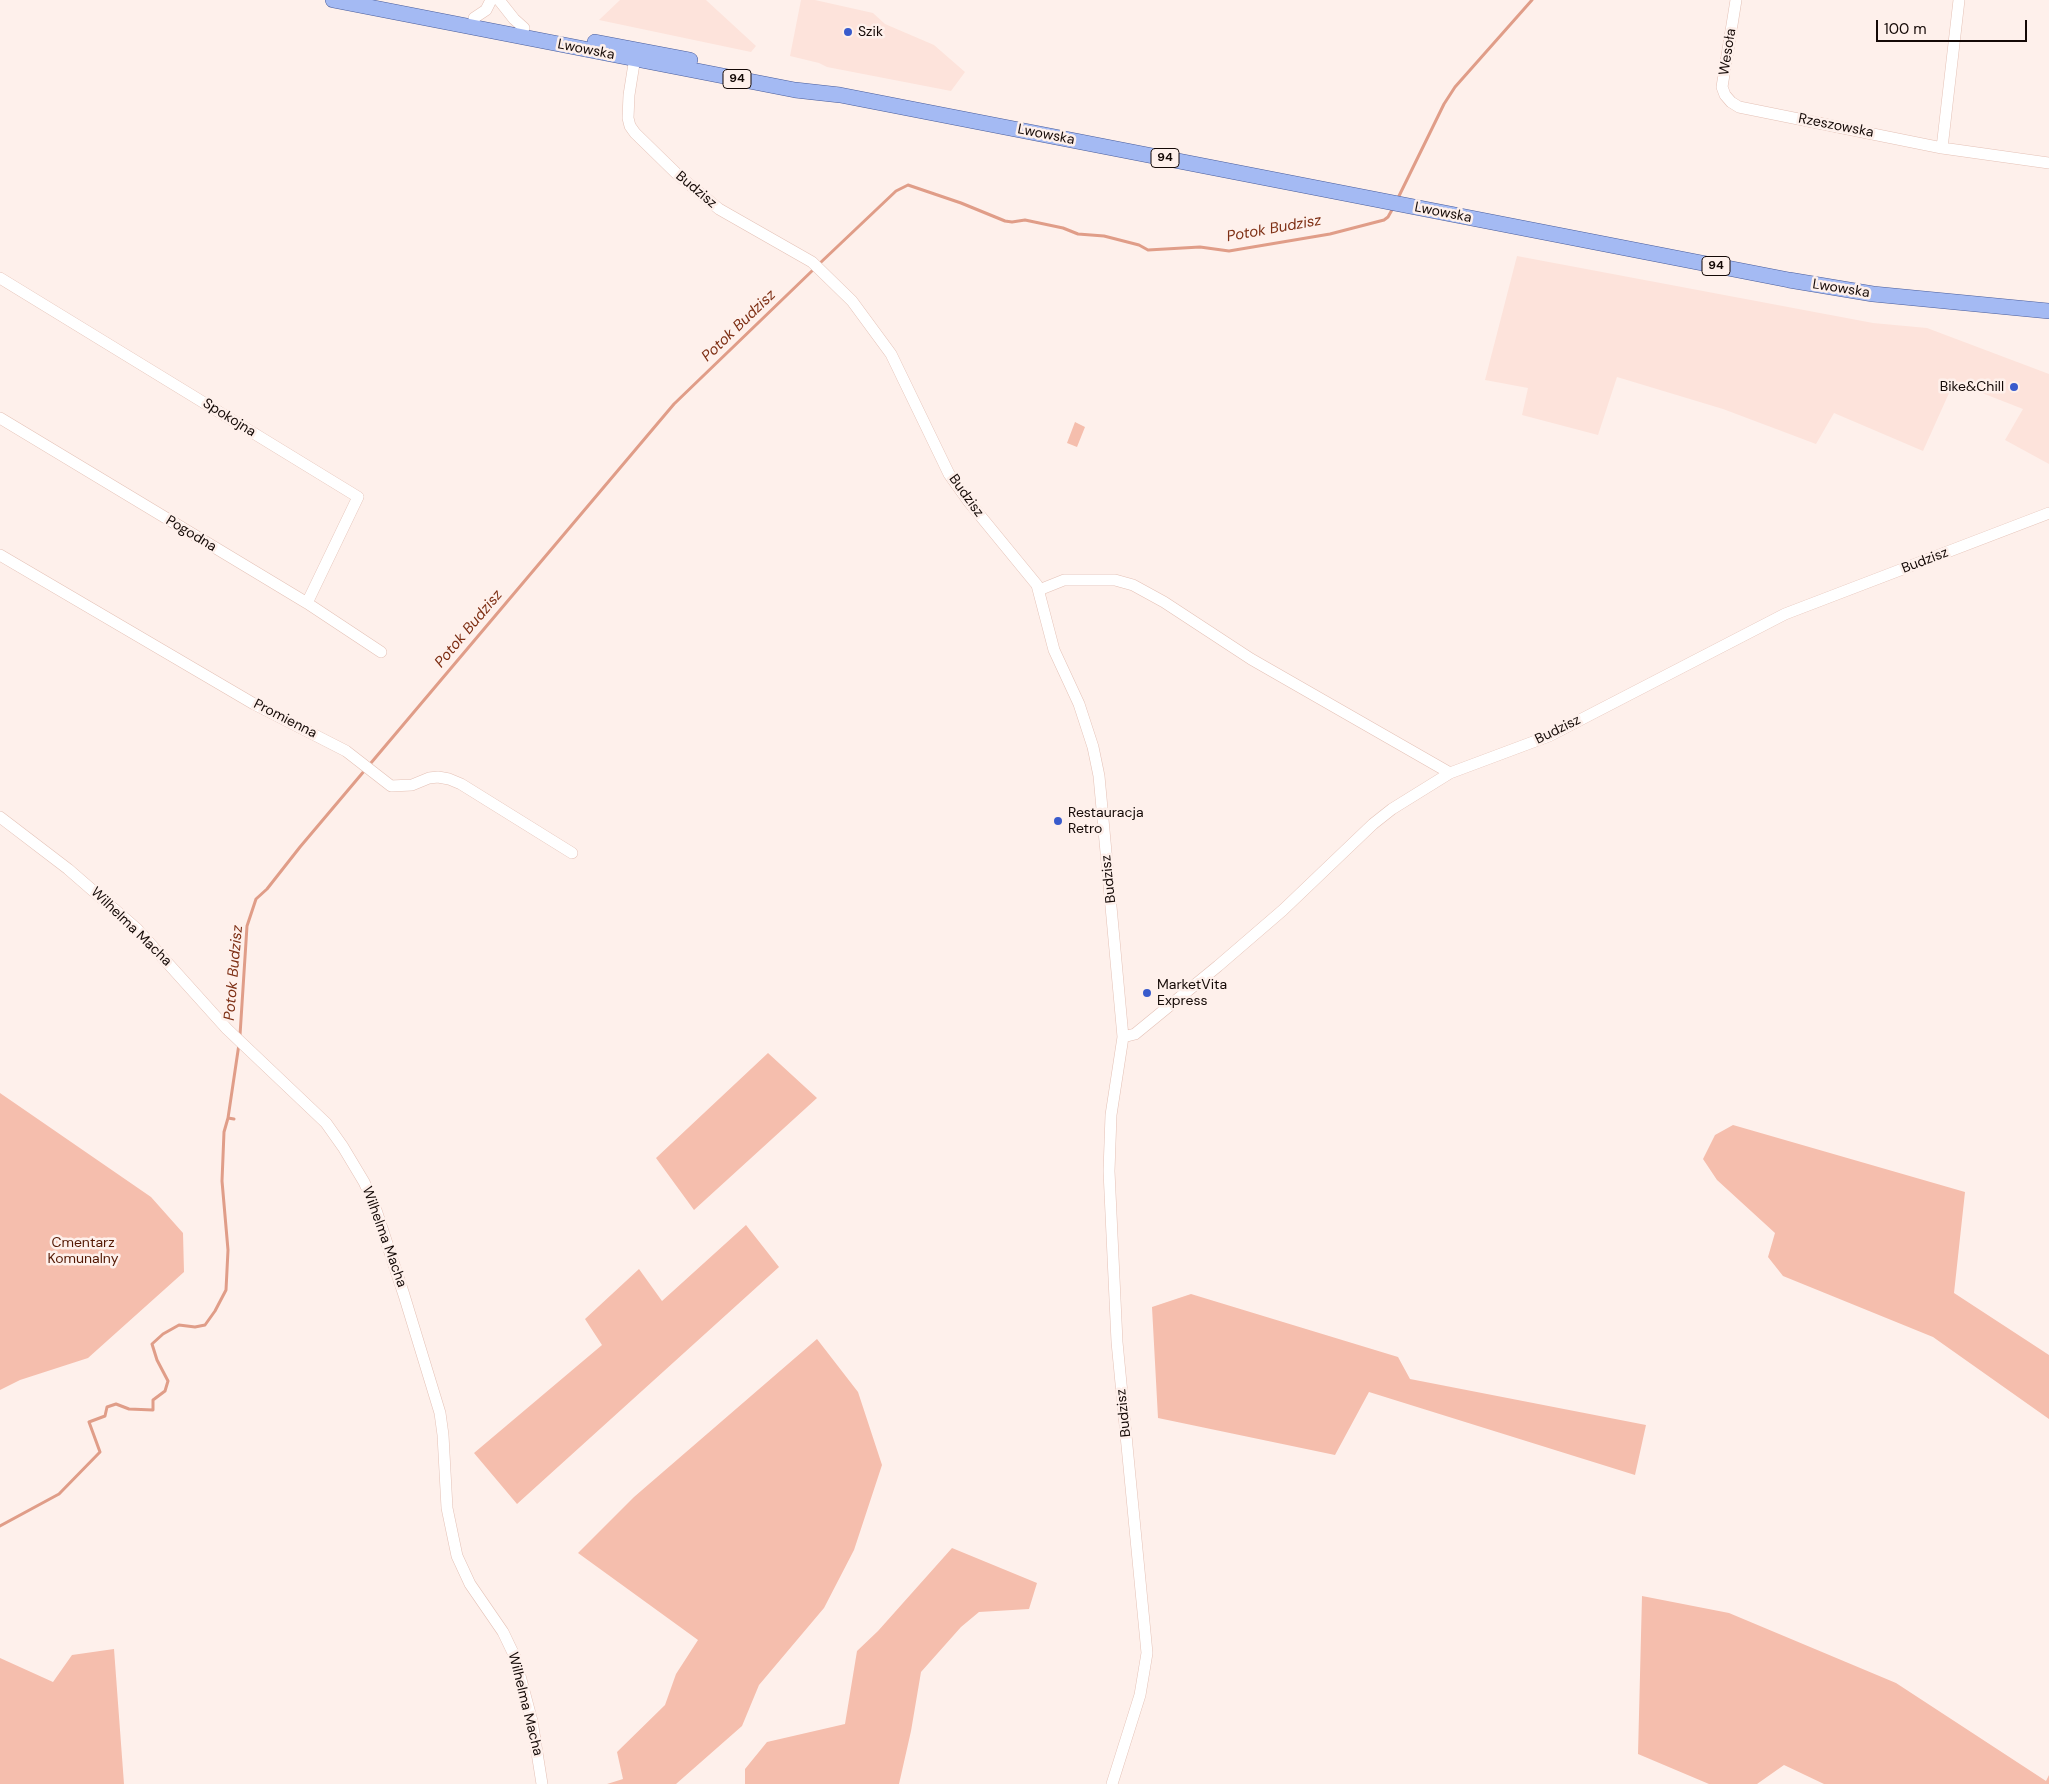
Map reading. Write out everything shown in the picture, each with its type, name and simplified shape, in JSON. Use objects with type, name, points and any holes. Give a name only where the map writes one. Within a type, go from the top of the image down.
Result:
[{"type":"main road","name":"Lwowska","points":[[333,0],[796,82],[840,95],[1381,200],[1402,206],[1790,280],[1873,294],[2049,311]]},
{"type":"main road","name":"Lwowska","points":[[382,0],[524,28],[636,55]]},
{"type":"street","points":[[474,18],[486,10],[491,0]]},
{"type":"street","points":[[499,0],[524,28]]},
{"type":"street","name":"Wesoła","points":[[1731,102],[1725,95],[1722,87],[1736,0]]},
{"type":"street","points":[[1942,148],[1959,0]]},
{"type":"street","name":"Budzisz","points":[[636,55],[629,96],[628,118],[630,126],[642,141],[692,188],[719,209],[816,266],[852,301],[882,341],[900,370],[949,474],[969,502],[1028,572],[1039,590],[1054,650],[1086,724],[1098,766],[1123,1037],[1110,1115],[1109,1170],[1117,1342],[1147,1653],[1140,1695],[1112,1784]]},
{"type":"street","name":"Rzeszowska","points":[[1731,102],[1739,107],[1942,148],[2049,163]]},
{"type":"street","name":"Spokojna","points":[[0,278],[358,497],[307,603]]},
{"type":"street","name":"Pogodna","points":[[0,418],[307,603],[381,652]]},
{"type":"street","name":"Budzisz","points":[[1123,1037],[1136,1034],[1218,966],[1282,910],[1373,824],[1392,809],[1450,773],[1548,736],[1785,614],[2049,513]]},
{"type":"street","name":"Promienna","points":[[0,555],[254,704],[329,741],[391,786],[412,785],[429,778],[438,777],[461,784],[572,853]]},
{"type":"street","points":[[1039,590],[1064,580],[1115,580],[1133,585],[1164,602],[1251,659],[1450,773]]},
{"type":"street","name":"Wilhelma Macha","points":[[0,817],[68,868],[137,929],[239,1040],[330,1127],[354,1163],[373,1201],[440,1413],[447,1508],[457,1556],[467,1579],[503,1632],[515,1657],[532,1721],[542,1784]]},
{"type":"shaded area","points":[[620,0],[706,0],[756,46],[751,52],[599,20]]},
{"type":"shaded area","points":[[801,0],[815,0],[873,13],[885,24],[934,45],[965,72],[951,91],[827,67],[819,63],[790,56]]},
{"type":"shaded area","points":[[1517,256],[1873,323],[1927,328],[2049,374],[2049,464],[2005,440],[2023,409],[1954,382],[1923,451],[1834,413],[1816,444],[1723,409],[1617,377],[1598,435],[1522,415],[1528,388],[1485,380]]},
{"type":"green space","points":[[1075,422],[1085,427],[1077,447],[1067,443]]},
{"type":"green space","points":[[768,1053],[817,1098],[694,1210],[656,1158]]},
{"type":"green space","name":"Cmentarz Komunalny","points":[[0,1093],[151,1197],[183,1233],[184,1272],[88,1358],[20,1380],[0,1390]]},
{"type":"green space","points":[[1733,1125],[1965,1192],[1954,1293],[2049,1355],[2049,1419],[1933,1337],[1783,1276],[1768,1257],[1775,1233],[1717,1180],[1703,1159],[1715,1135]]},
{"type":"green space","points":[[746,1225],[779,1267],[517,1504],[474,1453],[602,1345],[585,1319],[639,1269],[662,1301]]},
{"type":"green space","points":[[1191,1294],[1398,1357],[1410,1379],[1646,1425],[1635,1475],[1369,1392],[1335,1455],[1158,1418],[1152,1307]]},
{"type":"green space","points":[[817,1339],[858,1392],[882,1465],[854,1550],[824,1608],[759,1685],[742,1726],[676,1784],[607,1784],[623,1779],[617,1752],[665,1705],[676,1674],[698,1640],[578,1553],[634,1497]]},
{"type":"green space","points":[[952,1548],[1037,1583],[1029,1609],[979,1612],[961,1627],[921,1672],[911,1731],[899,1784],[745,1784],[745,1769],[767,1742],[845,1724],[857,1651],[878,1631]]},
{"type":"green space","points":[[1642,1596],[1729,1613],[1896,1683],[2046,1781],[2049,1775],[2049,1784],[1824,1784],[1784,1765],[1757,1784],[1709,1784],[1638,1754]]},
{"type":"green space","points":[[114,1649],[124,1784],[0,1784],[0,1658],[53,1682],[72,1655]]},
{"type":"waterway","name":"Potok Budzisz","points":[[1398,198],[1444,104],[1455,87],[1532,0]]},
{"type":"waterway","name":"Potok Budzisz","points":[[819,264],[896,191],[908,185],[961,203],[1005,221],[1025,220],[1063,228],[1078,234],[1104,236],[1139,245],[1148,250],[1200,247],[1229,251],[1330,234],[1384,220],[1393,208]]},
{"type":"waterway","name":"Potok Budzisz","points":[[240,1035],[247,926],[256,899],[267,889],[300,847],[674,404],[814,269]]},
{"type":"waterway","name":"Potok Budzisz","points":[[234,1119],[228,1118],[239,1044]]},
{"type":"waterway","points":[[0,1526],[59,1494],[100,1452],[89,1422],[105,1416],[107,1407],[116,1404],[129,1409],[153,1410],[153,1400],[165,1391],[168,1381],[157,1360],[152,1344],[163,1334],[179,1325],[195,1327],[205,1325],[215,1311],[226,1290],[228,1250],[222,1181],[224,1132],[228,1118]]},
{"type":"place","name":"Szik","points":[[848,32]]},
{"type":"place","name":"Bike&Chill","points":[[2014,387]]},
{"type":"place","name":"Restauracja Retro","points":[[1058,821]]},
{"type":"place","name":"MarketVita Express","points":[[1147,993]]}]
